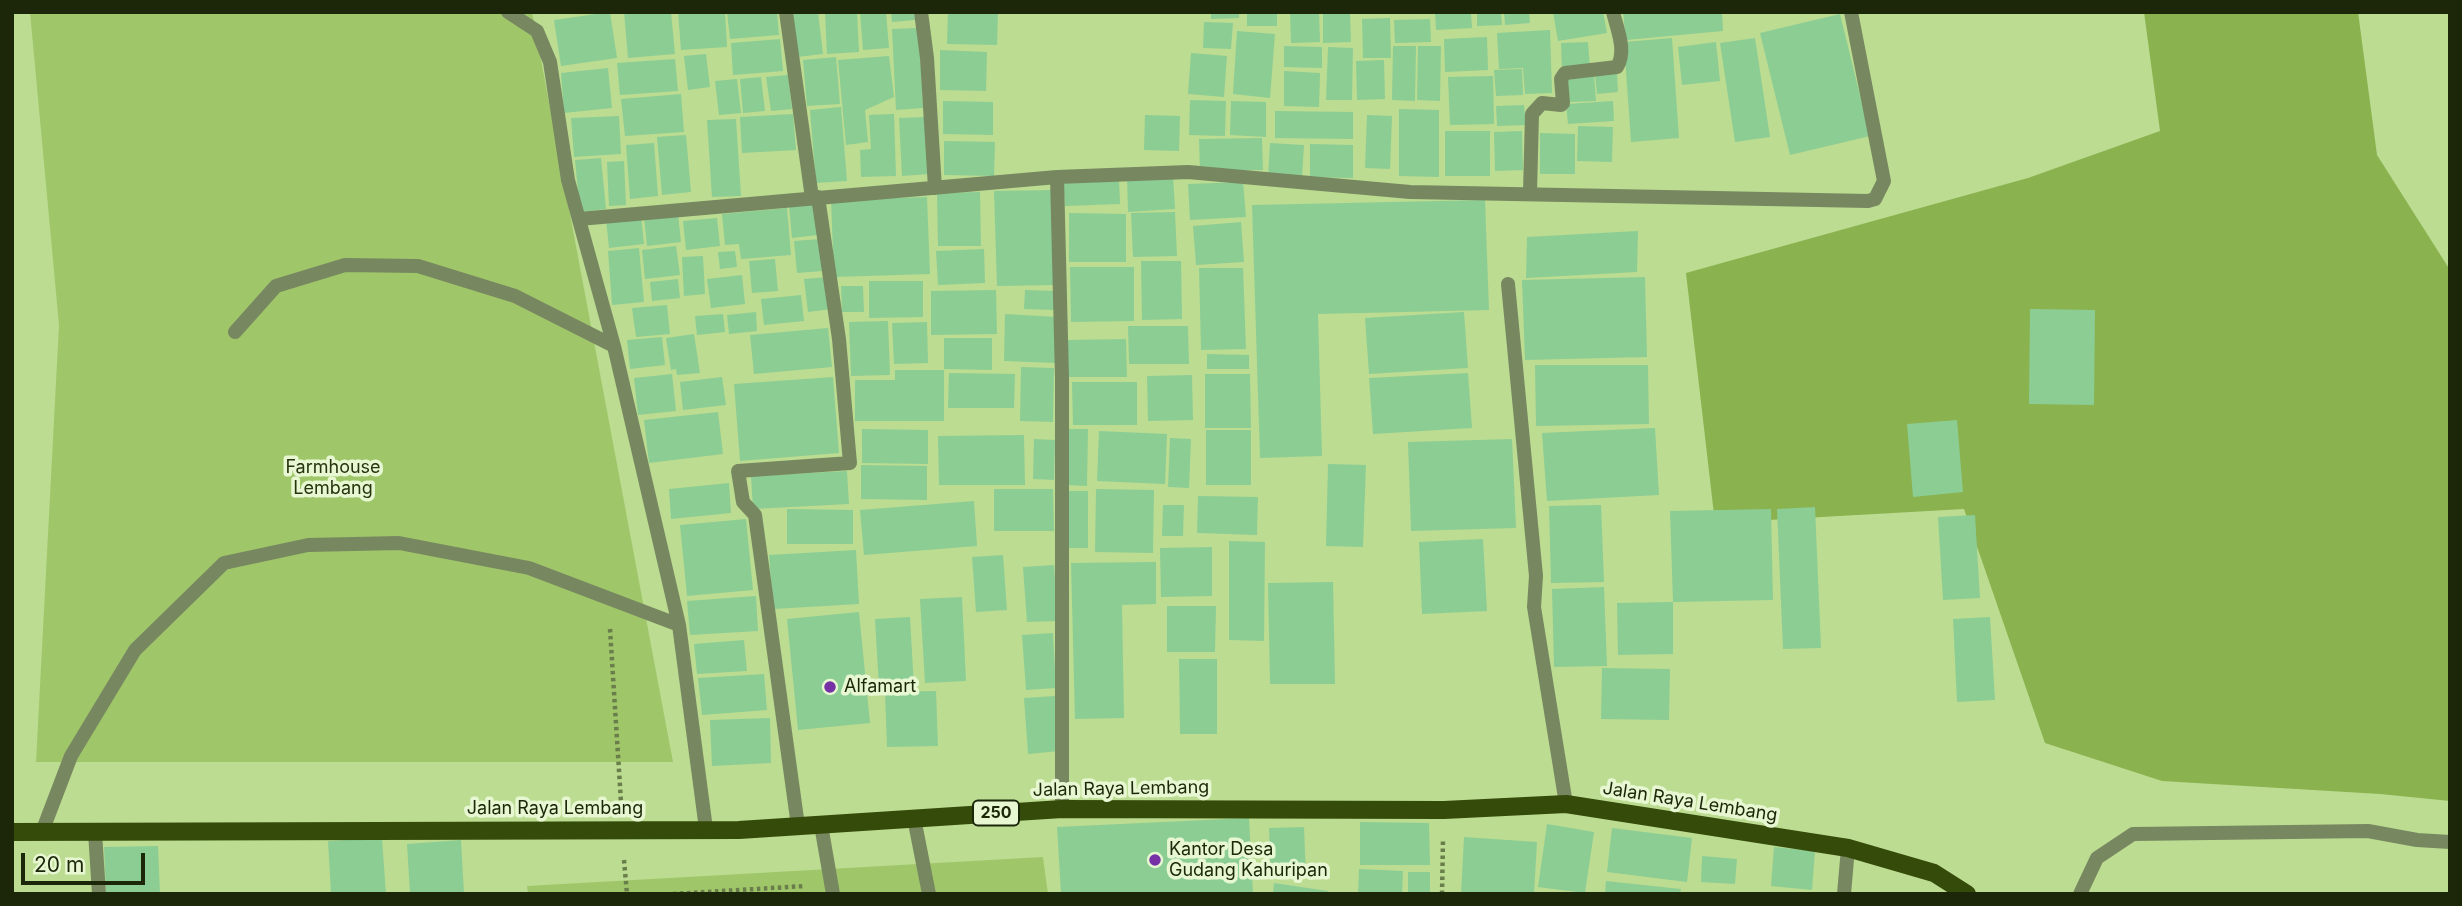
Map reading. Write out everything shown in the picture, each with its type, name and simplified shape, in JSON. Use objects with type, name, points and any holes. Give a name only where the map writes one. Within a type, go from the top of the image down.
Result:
[{"type":"main road","name":"Jalan Raya Lembang","points":[[12,832],[739,830],[1062,809],[1444,810],[1566,804],[1848,848],[1934,873],[1966,894]]},
{"type":"street","points":[[508,12],[537,31],[550,62],[568,180],[614,346],[679,625],[706,829]]},
{"type":"street","points":[[786,12],[839,339],[850,463],[738,471],[743,502],[755,514],[798,826]]},
{"type":"street","points":[[921,12],[927,58],[935,188]]},
{"type":"street","points":[[1530,193],[1532,114],[1542,103],[1563,103],[1561,79],[1565,73],[1617,67],[1620,64],[1622,55],[1613,12]]},
{"type":"street","points":[[579,219],[1058,177],[1188,172],[1410,192],[1875,199],[1884,181],[1852,12]]},
{"type":"street","points":[[1058,177],[1062,378],[1062,809]]},
{"type":"street","points":[[235,332],[276,286],[345,265],[418,266],[515,296],[614,346]]},
{"type":"street","points":[[1508,284],[1536,576],[1534,607],[1566,804]]},
{"type":"street","points":[[41,832],[71,756],[135,650],[224,564],[307,545],[399,544],[529,568],[679,625]]},
{"type":"street","points":[[914,818],[929,894]]},
{"type":"street","points":[[821,825],[832,889]]},
{"type":"street","points":[[2080,894],[2097,858],[2133,834],[2368,831],[2417,840],[2450,842]]},
{"type":"street","points":[[95,832],[99,894]]},
{"type":"street","points":[[1844,894],[1848,848]]},
{"type":"path","points":[[608,597],[620,785]]},
{"type":"path","points":[[1442,894],[1444,810]]},
{"type":"path","points":[[673,894],[832,889]]},
{"type":"green space","name":"Farmhouse Lembang","points":[[30,12],[532,12],[673,762],[36,762],[59,325]]},
{"type":"green space","points":[[2144,12],[2358,12],[2377,155],[2450,270],[2450,801],[2380,794],[2162,781],[2045,743],[1964,509],[1715,523],[1686,273],[2028,178],[2160,131]]},
{"type":"green space","points":[[1043,857],[1048,894],[528,894],[527,886]]},
{"type":"building","points":[[610,12],[617,58],[561,66],[554,20]]},
{"type":"building","points":[[624,12],[671,12],[675,54],[628,58]]},
{"type":"building","points":[[678,12],[725,12],[727,47],[681,50]]},
{"type":"building","points":[[727,12],[777,12],[779,35],[730,39]]},
{"type":"building","points":[[793,12],[818,12],[823,54],[797,57]]},
{"type":"building","points":[[825,12],[857,12],[859,52],[827,54]]},
{"type":"building","points":[[860,12],[886,12],[889,48],[863,50]]},
{"type":"building","points":[[891,12],[914,12],[915,20],[892,22]]},
{"type":"building","points":[[948,12],[998,12],[997,45],[947,44]]},
{"type":"building","points":[[1211,12],[1239,12],[1239,18],[1211,19]]},
{"type":"building","points":[[1247,12],[1277,12],[1277,26],[1247,26]]},
{"type":"building","points":[[1290,12],[1319,12],[1320,42],[1291,43]]},
{"type":"building","points":[[1323,12],[1350,12],[1351,42],[1323,43]]},
{"type":"building","points":[[1435,12],[1471,12],[1472,28],[1436,30]]},
{"type":"building","points":[[1477,12],[1501,12],[1502,25],[1477,26]]},
{"type":"building","points":[[1504,12],[1529,12],[1530,23],[1505,25]]},
{"type":"building","points":[[1553,12],[1603,12],[1607,33],[1558,41]]},
{"type":"building","points":[[1623,12],[1722,12],[1723,31],[1626,40]]},
{"type":"building","points":[[1840,14],[1870,136],[1790,155],[1760,33]]},
{"type":"building","points":[[1390,18],[1391,58],[1363,58],[1362,19]]},
{"type":"building","points":[[1430,19],[1431,42],[1395,43],[1394,20]]},
{"type":"building","points":[[1204,22],[1233,23],[1231,49],[1203,48]]},
{"type":"building","points":[[919,28],[923,108],[896,110],[892,29]]},
{"type":"building","points":[[1550,30],[1552,93],[1525,94],[1523,68],[1499,69],[1497,33]]},
{"type":"building","points":[[1237,31],[1275,34],[1270,98],[1233,94]]},
{"type":"building","points":[[1487,37],[1488,70],[1445,72],[1444,39]]},
{"type":"building","points":[[1672,38],[1679,138],[1631,142],[1624,42]]},
{"type":"building","points":[[1755,38],[1770,137],[1735,142],[1720,43]]},
{"type":"building","points":[[780,39],[783,71],[733,75],[731,43]]},
{"type":"building","points":[[1588,42],[1590,68],[1562,69],[1561,43]]},
{"type":"building","points":[[1716,42],[1720,81],[1682,85],[1678,47]]},
{"type":"building","points":[[1284,46],[1322,47],[1322,68],[1284,67]]},
{"type":"building","points":[[1393,46],[1416,46],[1415,101],[1392,100]]},
{"type":"building","points":[[1418,46],[1441,46],[1440,101],[1417,100]]},
{"type":"building","points":[[1328,47],[1353,48],[1352,100],[1326,100]]},
{"type":"building","points":[[940,50],[987,52],[986,91],[940,90]]},
{"type":"building","points":[[1191,53],[1227,56],[1224,97],[1188,94]]},
{"type":"building","points":[[706,54],[710,87],[688,90],[684,56]]},
{"type":"building","points":[[889,56],[894,97],[865,110],[868,142],[846,145],[838,60]]},
{"type":"building","points":[[836,57],[840,104],[807,106],[803,60]]},
{"type":"building","points":[[675,59],[678,91],[620,95],[617,63]]},
{"type":"building","points":[[1384,60],[1385,99],[1357,100],[1356,61]]},
{"type":"building","points":[[608,68],[612,108],[564,113],[561,73]]},
{"type":"building","points":[[1522,69],[1523,95],[1496,96],[1494,70]]},
{"type":"building","points":[[1284,71],[1320,73],[1319,107],[1284,106]]},
{"type":"building","points":[[1617,73],[1618,92],[1597,94],[1595,75]]},
{"type":"building","points":[[788,75],[792,109],[771,111],[766,77]]},
{"type":"building","points":[[1594,75],[1596,101],[1568,102],[1567,76]]},
{"type":"building","points":[[1493,76],[1494,124],[1450,125],[1448,77]]},
{"type":"building","points":[[761,77],[765,111],[743,113],[740,79]]},
{"type":"building","points":[[737,79],[741,113],[719,115],[715,81]]},
{"type":"building","points":[[681,94],[684,132],[625,136],[621,99]]},
{"type":"building","points":[[1190,100],[1226,101],[1225,136],[1189,135]]},
{"type":"building","points":[[943,101],[993,102],[993,135],[943,134]]},
{"type":"building","points":[[1231,101],[1266,102],[1266,137],[1230,135]]},
{"type":"building","points":[[1613,101],[1614,121],[1568,124],[1566,104]]},
{"type":"building","points":[[1524,105],[1526,125],[1497,126],[1496,106]]},
{"type":"building","points":[[841,107],[847,181],[816,183],[810,110]]},
{"type":"building","points":[[1399,109],[1439,110],[1439,177],[1399,176]]},
{"type":"building","points":[[1275,111],[1353,112],[1353,139],[1275,138]]},
{"type":"building","points":[[793,114],[796,150],[742,153],[740,117]]},
{"type":"building","points":[[894,114],[896,176],[861,177],[860,150],[871,149],[869,115]]},
{"type":"building","points":[[1145,115],[1180,116],[1179,151],[1144,150]]},
{"type":"building","points":[[1367,115],[1392,116],[1390,169],[1365,168]]},
{"type":"building","points":[[619,116],[621,154],[574,157],[571,118]]},
{"type":"building","points":[[925,117],[929,174],[902,176],[899,118]]},
{"type":"building","points":[[736,119],[741,196],[712,197],[707,120]]},
{"type":"building","points":[[1578,126],[1613,127],[1612,162],[1577,161]]},
{"type":"building","points":[[1445,131],[1490,131],[1490,176],[1445,176]]},
{"type":"building","points":[[1522,131],[1523,170],[1495,171],[1494,132]]},
{"type":"building","points":[[1540,133],[1575,134],[1575,174],[1540,174]]},
{"type":"building","points":[[686,135],[691,192],[662,195],[657,137]]},
{"type":"building","points":[[1262,138],[1263,170],[1200,171],[1199,139]]},
{"type":"building","points":[[944,141],[995,142],[994,176],[944,175]]},
{"type":"building","points":[[654,143],[658,196],[630,199],[626,145]]},
{"type":"building","points":[[1270,143],[1304,145],[1302,178],[1268,177]]},
{"type":"building","points":[[1310,144],[1353,145],[1353,178],[1310,177]]},
{"type":"building","points":[[601,158],[606,209],[580,212],[575,160]]},
{"type":"building","points":[[624,161],[626,205],[609,206],[607,162]]},
{"type":"building","points":[[1173,175],[1175,209],[1128,212],[1127,177]]},
{"type":"building","points":[[1119,178],[1120,204],[1065,206],[1063,181]]},
{"type":"building","points":[[1243,182],[1246,217],[1190,220],[1188,184]]},
{"type":"building","points":[[1052,190],[1055,285],[997,286],[994,191]]},
{"type":"building","points":[[980,192],[981,246],[938,246],[937,193]]},
{"type":"building","points":[[927,197],[930,274],[834,277],[831,200]]},
{"type":"building","points":[[1485,200],[1489,310],[1318,314],[1322,456],[1260,458],[1252,205]]},
{"type":"building","points":[[815,203],[818,235],[792,238],[789,206]]},
{"type":"building","points":[[787,208],[791,255],[741,259],[739,244],[725,245],[722,214]]},
{"type":"building","points":[[1175,212],[1177,256],[1133,257],[1131,213]]},
{"type":"building","points":[[1069,213],[1126,214],[1126,262],[1069,262]]},
{"type":"building","points":[[678,214],[681,242],[647,246],[644,217]]},
{"type":"building","points":[[641,215],[644,244],[609,248],[606,219]]},
{"type":"building","points":[[717,218],[720,246],[686,250],[683,221]]},
{"type":"building","points":[[1241,222],[1244,262],[1196,265],[1193,226]]},
{"type":"building","points":[[1638,231],[1637,272],[1526,278],[1527,237]]},
{"type":"building","points":[[820,239],[823,271],[797,273],[794,241]]},
{"type":"building","points":[[676,246],[680,275],[645,279],[642,250]]},
{"type":"building","points":[[639,248],[644,302],[612,305],[608,251]]},
{"type":"building","points":[[984,249],[985,283],[938,285],[936,251]]},
{"type":"building","points":[[735,251],[737,267],[720,269],[718,252]]},
{"type":"building","points":[[703,256],[705,294],[684,296],[682,257]]},
{"type":"building","points":[[775,259],[778,291],[752,293],[749,261]]},
{"type":"building","points":[[1141,261],[1181,261],[1182,319],[1142,320]]},
{"type":"building","points":[[1070,267],[1134,267],[1134,321],[1071,322]]},
{"type":"building","points":[[1199,268],[1243,268],[1246,349],[1201,350]]},
{"type":"building","points":[[742,275],[745,304],[711,308],[707,279]]},
{"type":"building","points":[[829,277],[832,309],[808,312],[804,279]]},
{"type":"building","points":[[1645,277],[1647,357],[1525,360],[1522,280]]},
{"type":"building","points":[[678,279],[680,298],[652,301],[650,282]]},
{"type":"building","points":[[869,281],[923,281],[923,317],[869,318]]},
{"type":"building","points":[[841,286],[863,286],[864,312],[842,312]]},
{"type":"building","points":[[996,290],[997,334],[931,335],[931,291]]},
{"type":"building","points":[[1025,290],[1054,291],[1054,310],[1024,309]]},
{"type":"building","points":[[801,295],[804,321],[764,325],[761,299]]},
{"type":"building","points":[[667,305],[670,334],[636,337],[632,308]]},
{"type":"building","points":[[2030,309],[2095,310],[2094,405],[2029,404]]},
{"type":"building","points":[[756,312],[757,331],[729,334],[727,315]]},
{"type":"building","points":[[1464,312],[1468,368],[1369,374],[1365,318]]},
{"type":"building","points":[[723,314],[725,332],[697,335],[695,316]]},
{"type":"building","points":[[1005,314],[1057,317],[1056,363],[1004,361]]},
{"type":"building","points":[[888,321],[890,375],[851,376],[849,322]]},
{"type":"building","points":[[927,322],[928,363],[894,364],[892,323]]},
{"type":"building","points":[[1128,326],[1188,326],[1189,364],[1129,364]]},
{"type":"building","points":[[828,328],[832,367],[754,374],[750,335]]},
{"type":"building","points":[[694,334],[700,373],[677,375],[676,369],[671,370],[666,338]]},
{"type":"building","points":[[662,337],[665,365],[630,369],[627,340]]},
{"type":"building","points":[[944,338],[992,338],[992,370],[944,369]]},
{"type":"building","points":[[1126,339],[1127,377],[1067,377],[1066,340]]},
{"type":"building","points":[[1207,354],[1249,355],[1249,369],[1207,369]]},
{"type":"building","points":[[1535,365],[1648,365],[1649,424],[1536,426]]},
{"type":"building","points":[[1021,367],[1054,368],[1053,422],[1020,421]]},
{"type":"building","points":[[895,370],[944,370],[944,421],[855,421],[855,380],[895,380]]},
{"type":"building","points":[[949,373],[1015,374],[1014,408],[948,408]]},
{"type":"building","points":[[1468,373],[1472,428],[1373,434],[1369,378]]},
{"type":"building","points":[[672,374],[676,411],[638,415],[634,378]]},
{"type":"building","points":[[1205,374],[1250,374],[1251,428],[1205,428]]},
{"type":"building","points":[[1192,375],[1193,420],[1148,421],[1147,376]]},
{"type":"building","points":[[722,377],[726,405],[683,410],[680,382]]},
{"type":"building","points":[[833,377],[839,453],[740,461],[734,384]]},
{"type":"building","points":[[1072,382],[1137,382],[1137,425],[1073,425]]},
{"type":"building","points":[[718,412],[723,454],[649,463],[644,420]]},
{"type":"building","points":[[1957,420],[1963,492],[1913,497],[1907,424]]},
{"type":"building","points":[[1655,428],[1659,495],[1547,501],[1542,433]]},
{"type":"building","points":[[862,429],[928,430],[928,464],[862,463]]},
{"type":"building","points":[[1069,429],[1088,429],[1087,486],[1068,485]]},
{"type":"building","points":[[1206,430],[1251,430],[1251,485],[1206,485]]},
{"type":"building","points":[[1099,431],[1167,434],[1165,484],[1097,481]]},
{"type":"building","points":[[1024,435],[1025,485],[939,485],[938,436]]},
{"type":"building","points":[[1170,438],[1191,439],[1189,488],[1168,487]]},
{"type":"building","points":[[1034,439],[1055,440],[1054,480],[1033,479]]},
{"type":"building","points":[[1512,439],[1516,528],[1411,531],[1408,442]]},
{"type":"building","points":[[1328,464],[1366,465],[1363,547],[1326,546]]},
{"type":"building","points":[[861,465],[927,466],[927,500],[861,499]]},
{"type":"building","points":[[847,471],[849,504],[753,509],[751,476]]},
{"type":"building","points":[[729,483],[731,513],[671,519],[669,489]]},
{"type":"building","points":[[994,489],[1053,489],[1054,531],[994,531]]},
{"type":"building","points":[[1096,489],[1154,490],[1153,553],[1095,552]]},
{"type":"building","points":[[1069,491],[1088,491],[1088,548],[1068,548]]},
{"type":"building","points":[[1198,496],[1258,497],[1257,535],[1197,533]]},
{"type":"building","points":[[974,501],[977,546],[864,555],[860,510]]},
{"type":"building","points":[[1163,505],[1184,505],[1183,536],[1162,536]]},
{"type":"building","points":[[1601,505],[1604,582],[1551,583],[1549,506]]},
{"type":"building","points":[[1815,507],[1821,648],[1783,649],[1777,509]]},
{"type":"building","points":[[787,509],[853,510],[853,544],[787,544]]},
{"type":"building","points":[[1771,509],[1773,600],[1673,602],[1670,511]]},
{"type":"building","points":[[1975,515],[1980,598],[1943,600],[1938,517]]},
{"type":"building","points":[[746,519],[753,590],[687,596],[680,525]]},
{"type":"building","points":[[1483,539],[1487,611],[1422,614],[1419,542]]},
{"type":"building","points":[[1229,541],[1265,542],[1264,641],[1229,640]]},
{"type":"building","points":[[1212,547],[1212,596],[1161,597],[1160,548]]},
{"type":"building","points":[[856,550],[859,604],[773,609],[769,555]]},
{"type":"building","points":[[1003,555],[1007,610],[976,612],[972,557]]},
{"type":"building","points":[[1156,562],[1156,604],[1122,605],[1124,718],[1075,719],[1071,563]]},
{"type":"building","points":[[1054,565],[1058,621],[1027,622],[1023,567]]},
{"type":"building","points":[[1333,582],[1335,684],[1270,684],[1268,583]]},
{"type":"building","points":[[1604,587],[1607,666],[1554,667],[1552,589]]},
{"type":"building","points":[[756,596],[758,631],[690,635],[687,601]]},
{"type":"building","points":[[962,597],[966,681],[925,683],[920,599]]},
{"type":"building","points":[[1673,602],[1673,654],[1618,655],[1617,603]]},
{"type":"building","points":[[1167,606],[1216,606],[1215,652],[1167,652]]},
{"type":"building","points":[[859,612],[870,723],[798,730],[787,619]]},
{"type":"building","points":[[910,617],[914,687],[879,688],[875,619]]},
{"type":"building","points":[[1990,617],[1995,700],[1957,702],[1953,619]]},
{"type":"building","points":[[1053,633],[1056,688],[1026,690],[1022,635]]},
{"type":"building","points":[[744,640],[747,671],[697,674],[694,644]]},
{"type":"building","points":[[1179,659],[1217,659],[1217,734],[1180,734]]},
{"type":"building","points":[[1602,668],[1670,669],[1669,720],[1601,719]]},
{"type":"building","points":[[764,674],[767,710],[702,715],[698,678]]},
{"type":"building","points":[[936,691],[938,746],[887,747],[885,692]]},
{"type":"building","points":[[1055,696],[1059,751],[1028,754],[1024,698]]},
{"type":"building","points":[[770,718],[771,763],[712,766],[710,720]]},
{"type":"building","name":"Kantor Desa Gudang Kahuripan","points":[[1249,818],[1253,894],[1061,894],[1057,827]]},
{"type":"building","points":[[1360,822],[1429,823],[1430,865],[1360,865]]},
{"type":"building","points":[[1547,824],[1594,832],[1585,893],[1538,887]]},
{"type":"building","points":[[1304,827],[1306,878],[1271,879],[1269,828]]},
{"type":"building","points":[[1612,828],[1692,838],[1687,882],[1607,872]]},
{"type":"building","points":[[1464,837],[1537,842],[1534,894],[1461,894]]},
{"type":"building","points":[[382,838],[386,894],[331,894],[328,841]]},
{"type":"building","points":[[461,840],[464,894],[410,894],[407,844]]},
{"type":"building","points":[[158,846],[160,894],[106,894],[104,847]]},
{"type":"building","points":[[1774,847],[1815,851],[1812,890],[1771,886]]},
{"type":"building","points":[[1702,856],[1737,859],[1735,884],[1701,882]]},
{"type":"building","points":[[1359,869],[1403,871],[1402,894],[1358,894]]},
{"type":"building","points":[[1408,872],[1430,872],[1430,894],[1408,894]]},
{"type":"building","points":[[1606,881],[1681,889],[1680,894],[1605,894]]},
{"type":"building","points":[[1274,883],[1328,891],[1327,894],[1273,894]]},
{"type":"place","name":"Alfamart","points":[[830,687]]},
{"type":"place","name":"Kantor Desa Gudang Kahuripan","points":[[1155,860]]}]
